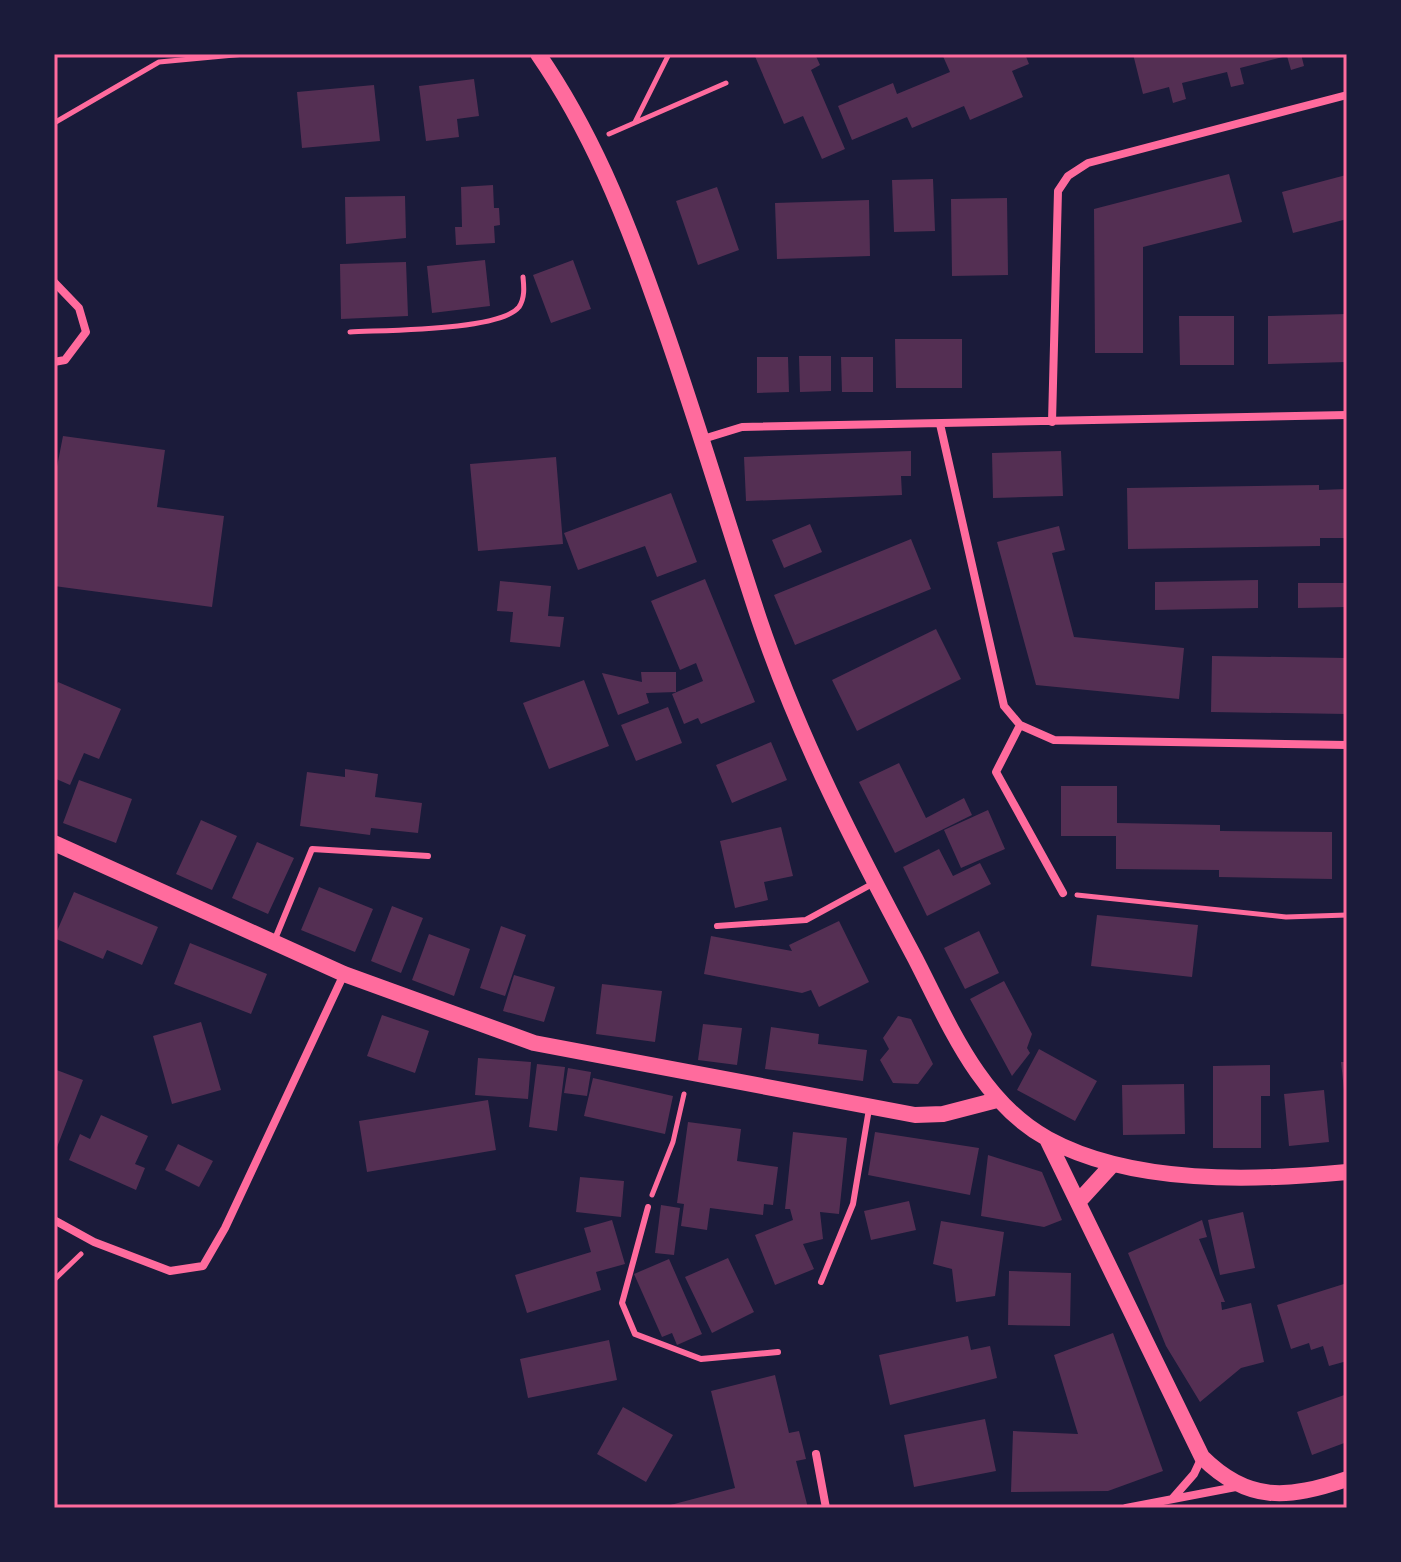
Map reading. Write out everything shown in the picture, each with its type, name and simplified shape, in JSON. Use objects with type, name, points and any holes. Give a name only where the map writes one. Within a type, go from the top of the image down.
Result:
[{"type":"main road","points":[[538,54],[572,102],[629,226],[789,702],[874,883],[958,1041],[997,1100],[1047,1139],[1111,1166],[1217,1175],[1303,1176],[1347,1172]]},
{"type":"main road","points":[[54,843],[344,974],[534,1043],[915,1115],[943,1114],[997,1100]]},
{"type":"main road","points":[[1047,1139],[1202,1457],[1220,1475],[1265,1493],[1291,1494],[1347,1479]]},
{"type":"main road","points":[[1079,1201],[1111,1166]]},
{"type":"street","points":[[1052,422],[1058,191],[1068,176],[1088,163],[1347,95]]},
{"type":"street","points":[[54,282],[79,308],[86,332],[65,360],[54,362]]},
{"type":"street","points":[[703,439],[742,427],[1347,415]]},
{"type":"street","points":[[940,424],[1004,706],[1020,725],[1054,740],[1347,745]]},
{"type":"street","points":[[1020,725],[996,772],[1063,893]]},
{"type":"street","points":[[54,1220],[94,1242],[170,1271],[203,1266],[225,1228],[344,974]]},
{"type":"street","points":[[816,1454],[826,1508]]},
{"type":"street","points":[[1173,1499],[1194,1474],[1202,1457]]},
{"type":"street","points":[[1126,1508],[1242,1486]]},
{"type":"lane","points":[[274,943],[312,849],[428,856]]},
{"type":"lane","points":[[717,926],[806,920],[874,883]]},
{"type":"lane","points":[[821,1282],[853,1204],[869,1108]]},
{"type":"lane","points":[[648,1207],[622,1303],[635,1334],[701,1359],[778,1352]]},
{"type":"path","points":[[54,123],[159,62],[245,54]]},
{"type":"path","points":[[635,123],[669,54]]},
{"type":"path","points":[[591,142],[726,83]]},
{"type":"path","points":[[350,332],[492,323],[518,308],[525,290],[523,277]]},
{"type":"path","points":[[1063,893],[1286,917],[1347,915]]},
{"type":"path","points":[[648,1207],[673,1142],[689,1073]]},
{"type":"path","points":[[54,1280],[94,1242]]},
{"type":"building","points":[[754,54],[815,54],[820,65],[811,70],[845,149],[822,159],[803,116],[784,124]]},
{"type":"building","points":[[942,54],[1025,54],[1029,64],[1012,71],[1023,97],[970,120],[964,106],[912,128],[907,117],[852,140],[838,106],[893,83],[897,94],[950,72]]},
{"type":"building","points":[[1133,54],[1301,54],[1304,66],[1291,70],[1287,56],[1240,68],[1244,84],[1231,87],[1227,72],[1182,83],[1186,99],[1173,103],[1169,87],[1143,94]]},
{"type":"building","points":[[474,79],[479,116],[457,119],[459,137],[426,141],[419,86]]},
{"type":"building","points":[[374,85],[380,141],[302,148],[297,92]]},
{"type":"building","points":[[1229,174],[1242,222],[1143,247],[1143,353],[1095,353],[1094,209]]},
{"type":"building","points":[[1346,175],[1347,219],[1293,233],[1282,192]]},
{"type":"building","points":[[933,179],[935,231],[894,232],[892,180]]},
{"type":"building","points":[[493,185],[494,208],[499,208],[500,225],[494,226],[495,243],[456,245],[455,227],[462,227],[461,187]]},
{"type":"building","points":[[717,187],[739,250],[698,265],[676,201]]},
{"type":"building","points":[[405,196],[406,238],[346,244],[345,197]]},
{"type":"building","points":[[1007,198],[1008,275],[952,276],[951,199]]},
{"type":"building","points":[[869,200],[870,256],[777,259],[775,203]]},
{"type":"building","points":[[485,260],[490,306],[432,313],[427,266]]},
{"type":"building","points":[[573,260],[591,309],[551,323],[533,275]]},
{"type":"building","points":[[406,262],[408,316],[341,319],[340,264]]},
{"type":"building","points":[[1347,314],[1347,362],[1268,364],[1268,316]]},
{"type":"building","points":[[1179,316],[1234,316],[1234,365],[1180,365]]},
{"type":"building","points":[[895,339],[962,339],[962,388],[896,388]]},
{"type":"building","points":[[799,356],[831,356],[831,391],[800,392]]},
{"type":"building","points":[[757,357],[788,357],[789,392],[757,393]]},
{"type":"building","points":[[841,357],[873,357],[873,392],[842,392]]},
{"type":"building","points":[[63,436],[165,450],[157,507],[224,516],[212,607],[54,586],[54,482]]},
{"type":"building","points":[[911,451],[911,476],[901,476],[902,495],[746,501],[744,457]]},
{"type":"building","points":[[1061,451],[1063,496],[993,498],[992,453]]},
{"type":"building","points":[[556,457],[563,544],[478,551],[470,464]]},
{"type":"building","points":[[1319,485],[1319,490],[1347,489],[1347,538],[1320,538],[1320,546],[1128,549],[1127,488]]},
{"type":"building","points":[[671,493],[697,562],[657,577],[645,546],[578,570],[564,533]]},
{"type":"building","points":[[810,524],[822,552],[784,568],[772,540]]},
{"type":"building","points":[[1059,526],[1065,550],[1052,553],[1074,637],[1184,648],[1179,699],[1036,685],[997,542]]},
{"type":"building","points":[[911,539],[931,589],[795,645],[774,595]]},
{"type":"building","points":[[705,579],[755,702],[701,724],[698,718],[684,724],[672,694],[703,681],[696,663],[680,670],[651,601]]},
{"type":"building","points":[[1258,580],[1258,608],[1155,610],[1155,582]]},
{"type":"building","points":[[500,581],[551,586],[548,616],[564,617],[560,647],[510,642],[513,612],[497,611]]},
{"type":"building","points":[[1298,583],[1347,583],[1347,607],[1298,608]]},
{"type":"building","points":[[936,629],[961,679],[857,731],[832,680]]},
{"type":"building","points":[[1212,656],[1347,658],[1347,714],[1211,712]]},
{"type":"building","points":[[641,672],[676,672],[676,692],[646,693],[649,703],[618,715],[602,673],[642,682]]},
{"type":"building","points":[[584,680],[609,746],[549,769],[523,703]]},
{"type":"building","points":[[58,682],[121,709],[99,759],[84,753],[70,785],[54,778],[54,691]]},
{"type":"building","points":[[668,707],[682,743],[636,761],[621,725]]},
{"type":"building","points":[[771,742],[787,780],[732,803],[716,765]]},
{"type":"building","points":[[899,763],[926,818],[964,798],[972,815],[895,853],[859,782]]},
{"type":"building","points":[[345,769],[378,774],[375,797],[422,803],[418,833],[371,828],[370,835],[300,826],[307,772],[345,777]]},
{"type":"building","points":[[79,780],[132,799],[116,843],[63,823]]},
{"type":"building","points":[[1061,786],[1117,786],[1117,823],[1220,825],[1220,831],[1332,832],[1332,879],[1219,877],[1219,870],[1116,869],[1116,836],[1061,836]]},
{"type":"building","points":[[988,810],[1005,849],[961,868],[944,830]]},
{"type":"building","points":[[201,820],[237,836],[212,890],[176,874]]},
{"type":"building","points":[[781,827],[793,876],[764,882],[768,900],[735,908],[720,841]]},
{"type":"building","points":[[257,842],[294,858],[268,914],[232,898]]},
{"type":"building","points":[[939,849],[953,876],[980,863],[991,884],[927,916],[903,867]]},
{"type":"building","points":[[319,887],[373,909],[355,952],[301,930]]},
{"type":"building","points":[[74,892],[158,927],[142,965],[107,950],[103,959],[54,938]]},
{"type":"building","points":[[392,906],[423,918],[401,973],[371,961]]},
{"type":"building","points":[[1097,915],[1198,925],[1192,977],[1091,966]]},
{"type":"building","points":[[839,921],[869,982],[819,1007],[811,990],[802,993],[704,974],[711,936],[792,951],[789,945]]},
{"type":"building","points":[[501,926],[526,935],[505,996],[480,988]]},
{"type":"building","points":[[979,931],[999,973],[965,989],[944,948]]},
{"type":"building","points":[[429,934],[470,949],[454,996],[412,980]]},
{"type":"building","points":[[190,943],[267,974],[251,1014],[174,984]]},
{"type":"building","points":[[514,975],[555,987],[544,1022],[503,1011]]},
{"type":"building","points":[[1004,981],[1032,1034],[1027,1048],[1030,1053],[1012,1076],[970,999]]},
{"type":"building","points":[[602,984],[662,991],[655,1042],[596,1034]]},
{"type":"building","points":[[382,1015],[429,1031],[415,1073],[367,1056]]},
{"type":"building","points":[[898,1016],[911,1019],[933,1064],[918,1084],[893,1083],[880,1060],[889,1049],[883,1038]]},
{"type":"building","points":[[201,1022],[221,1090],[172,1104],[153,1036]]},
{"type":"building","points":[[703,1024],[742,1028],[737,1065],[698,1060]]},
{"type":"building","points":[[771,1027],[819,1034],[818,1044],[867,1050],[863,1081],[765,1069]]},
{"type":"building","points":[[1039,1049],[1097,1081],[1075,1121],[1017,1090]]},
{"type":"building","points":[[478,1058],[531,1062],[528,1099],[475,1095]]},
{"type":"building","points":[[1341,1062],[1347,1062],[1347,1099],[1345,1099]]},
{"type":"building","points":[[537,1064],[565,1067],[557,1131],[529,1127]]},
{"type":"building","points":[[1270,1065],[1270,1096],[1261,1096],[1261,1148],[1213,1148],[1213,1066]]},
{"type":"building","points":[[568,1068],[591,1072],[587,1096],[564,1093]]},
{"type":"building","points":[[54,1069],[83,1080],[54,1155]]},
{"type":"building","points":[[593,1078],[673,1096],[665,1134],[584,1116]]},
{"type":"building","points":[[1184,1084],[1185,1134],[1123,1135],[1122,1085]]},
{"type":"building","points":[[1324,1090],[1329,1142],[1289,1146],[1284,1094]]},
{"type":"building","points":[[488,1100],[496,1150],[367,1172],[359,1121]]},
{"type":"building","points":[[101,1115],[148,1136],[135,1164],[145,1168],[136,1190],[69,1160],[80,1134],[90,1139]]},
{"type":"building","points":[[688,1122],[741,1129],[737,1161],[778,1167],[773,1205],[764,1204],[763,1215],[710,1208],[707,1230],[681,1226],[684,1204],[677,1203]]},
{"type":"building","points":[[793,1132],[847,1138],[839,1214],[820,1212],[823,1239],[803,1244],[814,1269],[775,1285],[755,1235],[793,1220],[790,1209],[785,1209]]},
{"type":"building","points":[[875,1132],[979,1148],[970,1195],[868,1175]]},
{"type":"building","points":[[178,1144],[213,1161],[199,1187],[165,1170]]},
{"type":"building","points":[[988,1155],[1042,1172],[1062,1220],[1044,1227],[981,1216]]},
{"type":"building","points":[[580,1177],[624,1181],[621,1217],[576,1212]]},
{"type":"building","points":[[909,1201],[916,1230],[871,1240],[864,1211]]},
{"type":"building","points":[[661,1205],[680,1208],[674,1255],[655,1253]]},
{"type":"building","points":[[1243,1212],[1255,1268],[1220,1275],[1208,1220]]},
{"type":"building","points":[[612,1220],[625,1264],[596,1272],[601,1290],[527,1313],[515,1275],[591,1252],[584,1228]]},
{"type":"building","points":[[1202,1220],[1207,1237],[1199,1239],[1225,1302],[1221,1302],[1222,1310],[1251,1303],[1264,1362],[1241,1368],[1200,1402],[1166,1346],[1128,1253]]},
{"type":"building","points":[[941,1221],[1004,1232],[995,1296],[956,1302],[952,1269],[933,1264]]},
{"type":"building","points":[[728,1258],[754,1312],[712,1333],[685,1277]]},
{"type":"building","points":[[669,1259],[702,1334],[677,1345],[672,1333],[662,1337],[634,1274]]},
{"type":"building","points":[[1009,1271],[1071,1273],[1070,1326],[1008,1325]]},
{"type":"building","points":[[1347,1283],[1347,1361],[1329,1366],[1323,1346],[1311,1350],[1309,1343],[1291,1349],[1277,1305]]},
{"type":"building","points":[[1113,1333],[1163,1471],[1108,1491],[1011,1492],[1013,1431],[1078,1434],[1054,1355]]},
{"type":"building","points":[[968,1336],[971,1350],[990,1346],[997,1378],[890,1405],[879,1355]]},
{"type":"building","points":[[609,1340],[617,1380],[528,1398],[520,1359]]},
{"type":"building","points":[[775,1375],[789,1433],[799,1431],[806,1459],[796,1461],[808,1508],[659,1508],[735,1488],[711,1391]]},
{"type":"building","points":[[1347,1394],[1347,1442],[1312,1455],[1297,1412]]},
{"type":"building","points":[[623,1407],[673,1435],[646,1482],[597,1454]]},
{"type":"building","points":[[985,1419],[996,1471],[914,1487],[904,1435]]}]
